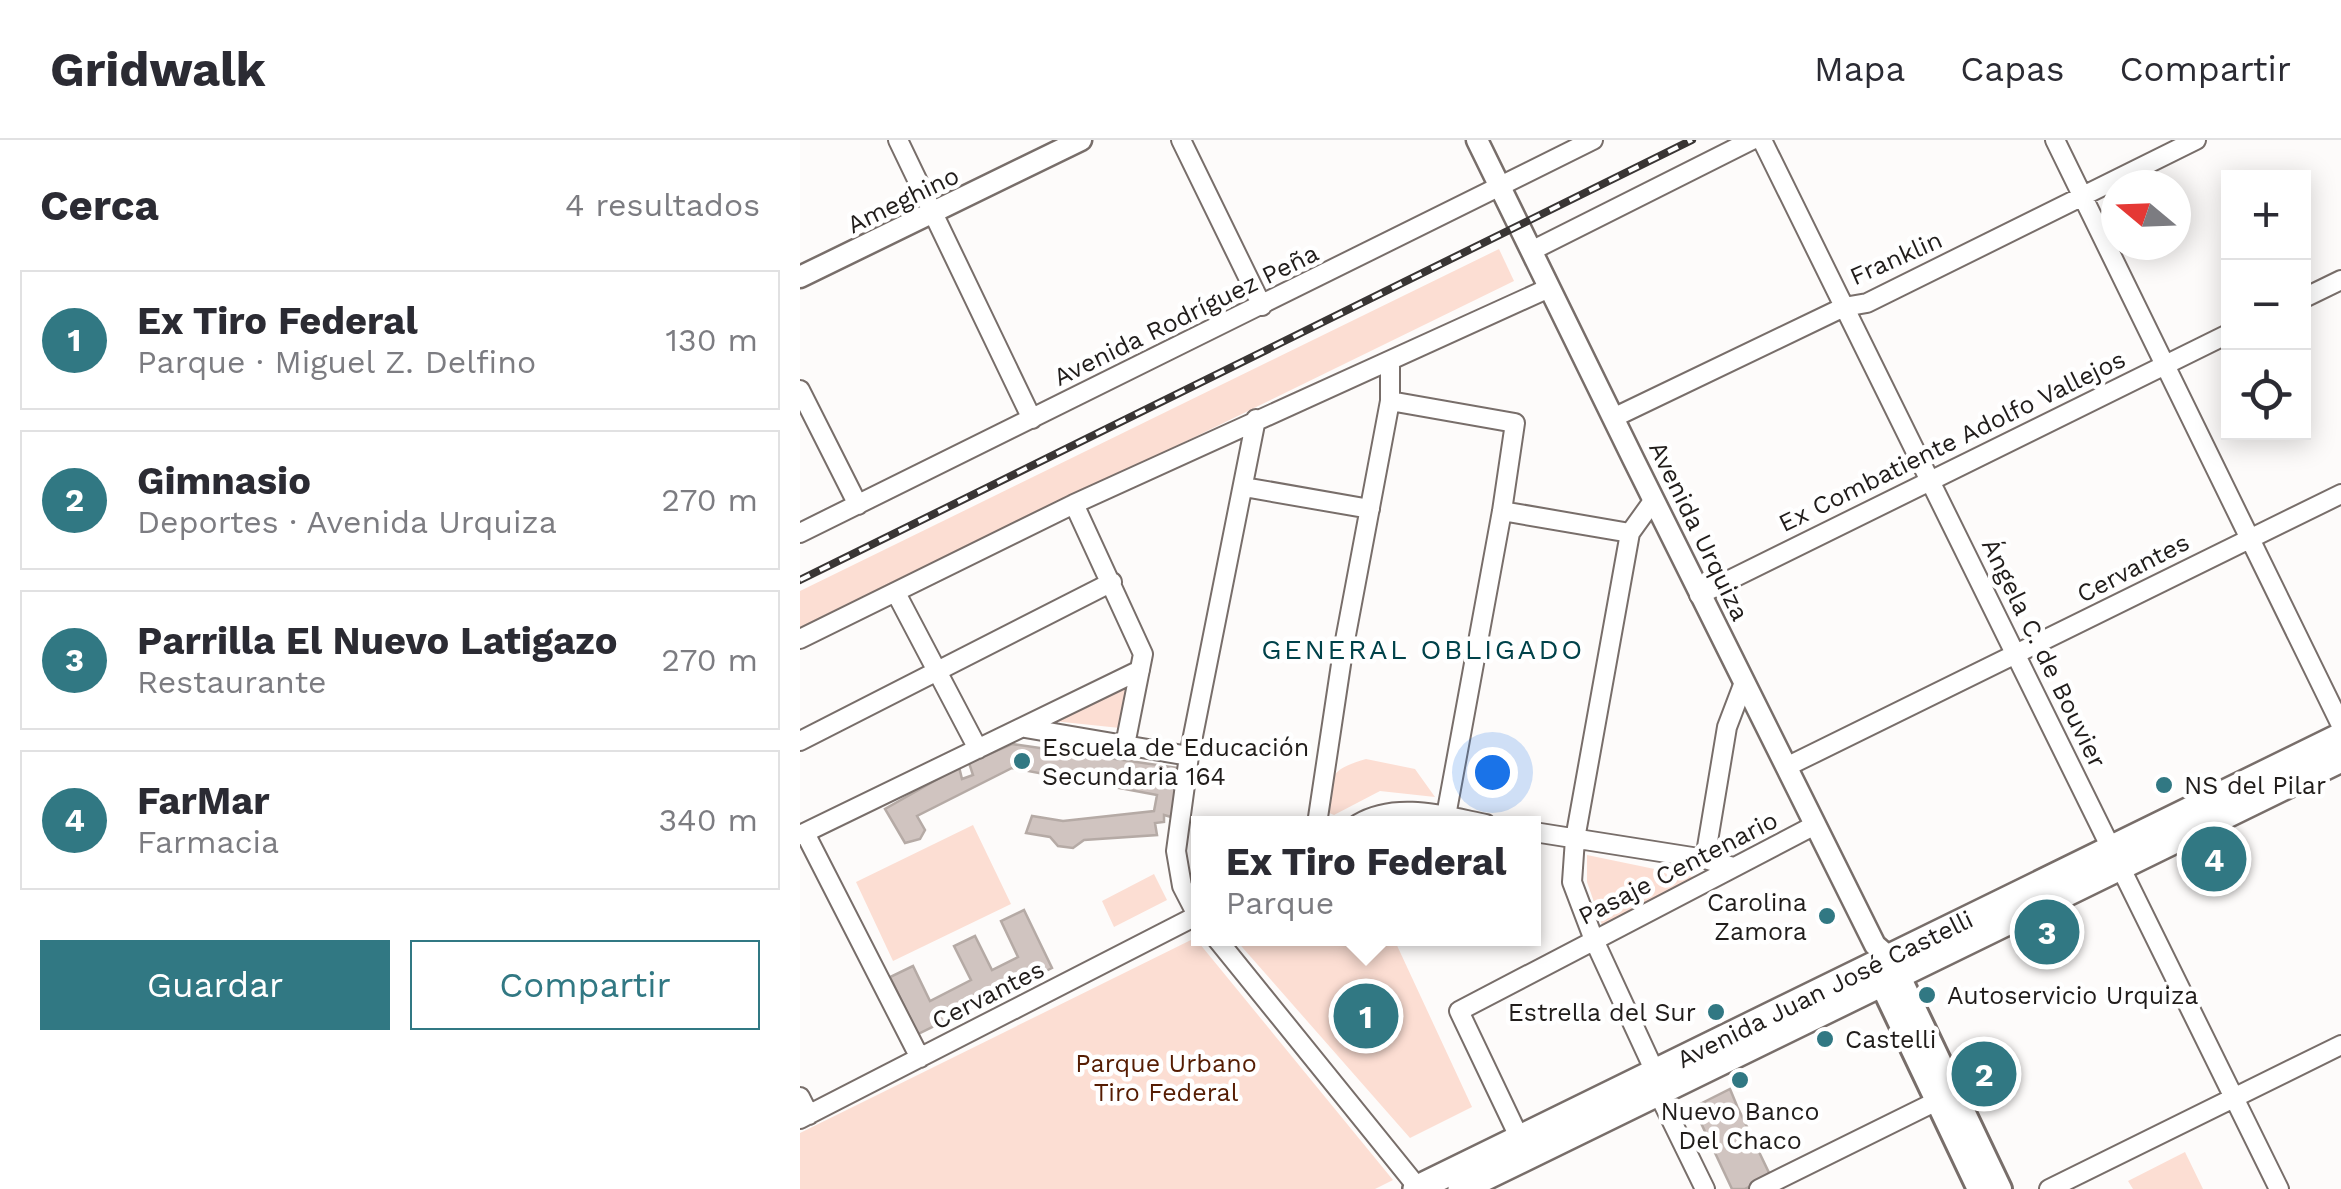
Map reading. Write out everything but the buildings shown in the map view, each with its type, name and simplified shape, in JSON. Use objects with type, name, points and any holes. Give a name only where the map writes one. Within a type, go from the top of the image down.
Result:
[{"type":"main road","name":"Avenida Juan José Castelli","points":[[2117,857],[2341,736]]},
{"type":"main road","name":"Avenida Juan José Castelli","points":[[1461,1189],[1884,967],[2117,857],[2341,758]]},
{"type":"main road","name":"Avenida Urquiza","points":[[1884,967],[1946,1097],[2000,1189]]},
{"type":"main road","name":"Avenida Juan José Castelli","points":[[1418,1189],[1520,1139],[1657,1084]]},
{"type":"main road","name":"Avenida Urquiza","points":[[1946,1097],[1979,1189]]},
{"type":"street","points":[[898,140],[1032,419]]},
{"type":"street","name":"Ameghino","points":[[800,277],[1081,140]]},
{"type":"street","points":[[1181,140],[1262,306]]},
{"type":"street","name":"Avenida Urquiza","points":[[1477,140],[1884,967]]},
{"type":"street","name":"Avenida Rodríguez Peña","points":[[800,533],[1592,140]]},
{"type":"street","points":[[1531,251],[1752,140]]},
{"type":"street","name":"Ángela C. de Bouvier","points":[[1762,140],[2279,1189]]},
{"type":"street","points":[[2056,140],[2341,725]]},
{"type":"street","name":"Franklin","points":[[1615,417],[1844,306],[1866,304],[2196,140]]},
{"type":"street","points":[[2311,295],[2341,280]]},
{"type":"street","points":[[800,640],[1074,504],[1550,288]]},
{"type":"street","name":"Ex Combatiente Adolfo Vallejos","points":[[1699,595],[2221,337]]},
{"type":"street","points":[[1319,816],[1343,651],[1390,401],[1390,362]]},
{"type":"street","points":[[800,390],[858,505]]},
{"type":"street","points":[[1372,816],[1402,811],[1446,816],[1515,423],[1390,401]]},
{"type":"street","points":[[1191,903],[1182,886],[1176,852],[1189,756],[1256,419]]},
{"type":"street","points":[[1244,487],[1370,509]]},
{"type":"street","name":"Cervantes","points":[[1786,767],[2341,494]]},
{"type":"street","points":[[1653,501],[1630,533],[1575,839],[1572,882],[1705,1189]]},
{"type":"street","points":[[1074,504],[1143,654],[1125,745]]},
{"type":"street","points":[[1502,511],[1630,533]]},
{"type":"street","points":[[800,741],[1112,582]]},
{"type":"street","points":[[896,593],[978,749]]},
{"type":"street","points":[[920,1058],[802,834],[1140,670]]},
{"type":"street","points":[[1705,859],[1726,727],[1743,685]]},
{"type":"street","points":[[1025,728],[1189,756]]},
{"type":"street","name":"Pasaje Centenario","points":[[1520,1139],[1459,1011],[1815,826]]},
{"type":"street","points":[[1541,833],[1734,867]]},
{"type":"street","name":"Cervantes","points":[[804,1117],[1191,920]]},
{"type":"street","points":[[1222,946],[1418,1189]]},
{"type":"street","points":[[2049,1189],[2341,1045]]},
{"type":"street","points":[[800,1097],[804,1117]]},
{"type":"street","points":[[1759,1189],[1946,1097]]},
{"type":"green space","points":[[1499,249],[1514,281],[800,630],[800,591]]},
{"type":"green space","points":[[1130,682],[1120,728],[1053,721]]},
{"type":"green space","points":[[1366,759],[1415,769],[1435,797],[1380,791],[1334,815],[1327,812],[1334,776]]},
{"type":"green space","points":[[973,825],[1011,904],[893,961],[856,882]]},
{"type":"green space","points":[[1587,855],[1698,878],[1602,925],[1587,882]]},
{"type":"green space","points":[[1154,874],[1167,900],[1114,927],[1102,901]]},
{"type":"green space","name":"Parque Urbano Tiro Federal","points":[[1191,940],[1191,946],[1202,946],[1393,1180],[1375,1189],[800,1189],[800,1133]]},
{"type":"green space","points":[[1241,946],[1397,946],[1472,1107],[1410,1138]]},
{"type":"green space","points":[[2185,1152],[2203,1189],[2133,1189],[2128,1181]]},
{"type":"railway","points":[[800,580],[1692,140]]},
{"type":"place","name":"Escuela de Educación Secundaria 164","points":[[1022,761]]},
{"type":"place","name":"NS del Pilar","points":[[2164,785]]},
{"type":"place","name":"FarMar","points":[[2214,859]]},
{"type":"place","name":"Carolina Zamora","points":[[1827,916]]},
{"type":"place","name":"Parrilla El Nuevo Latigazo","points":[[2047,932]]},
{"type":"place","name":"Autoservicio Urquiza","points":[[1927,995]]},
{"type":"place","name":"Estrella del Sur","points":[[1716,1012]]},
{"type":"place","name":"Ex Tiro Federal","points":[[1366,1016]]},
{"type":"place","name":"Castelli","points":[[1825,1039]]},
{"type":"place","name":"Gimnasio","points":[[1984,1074]]},
{"type":"place","name":"Nuevo Banco Del Chaco","points":[[1740,1080]]},
{"type":"district","name":"GENERAL OBLIGADO","points":[[1423,649]]}]
